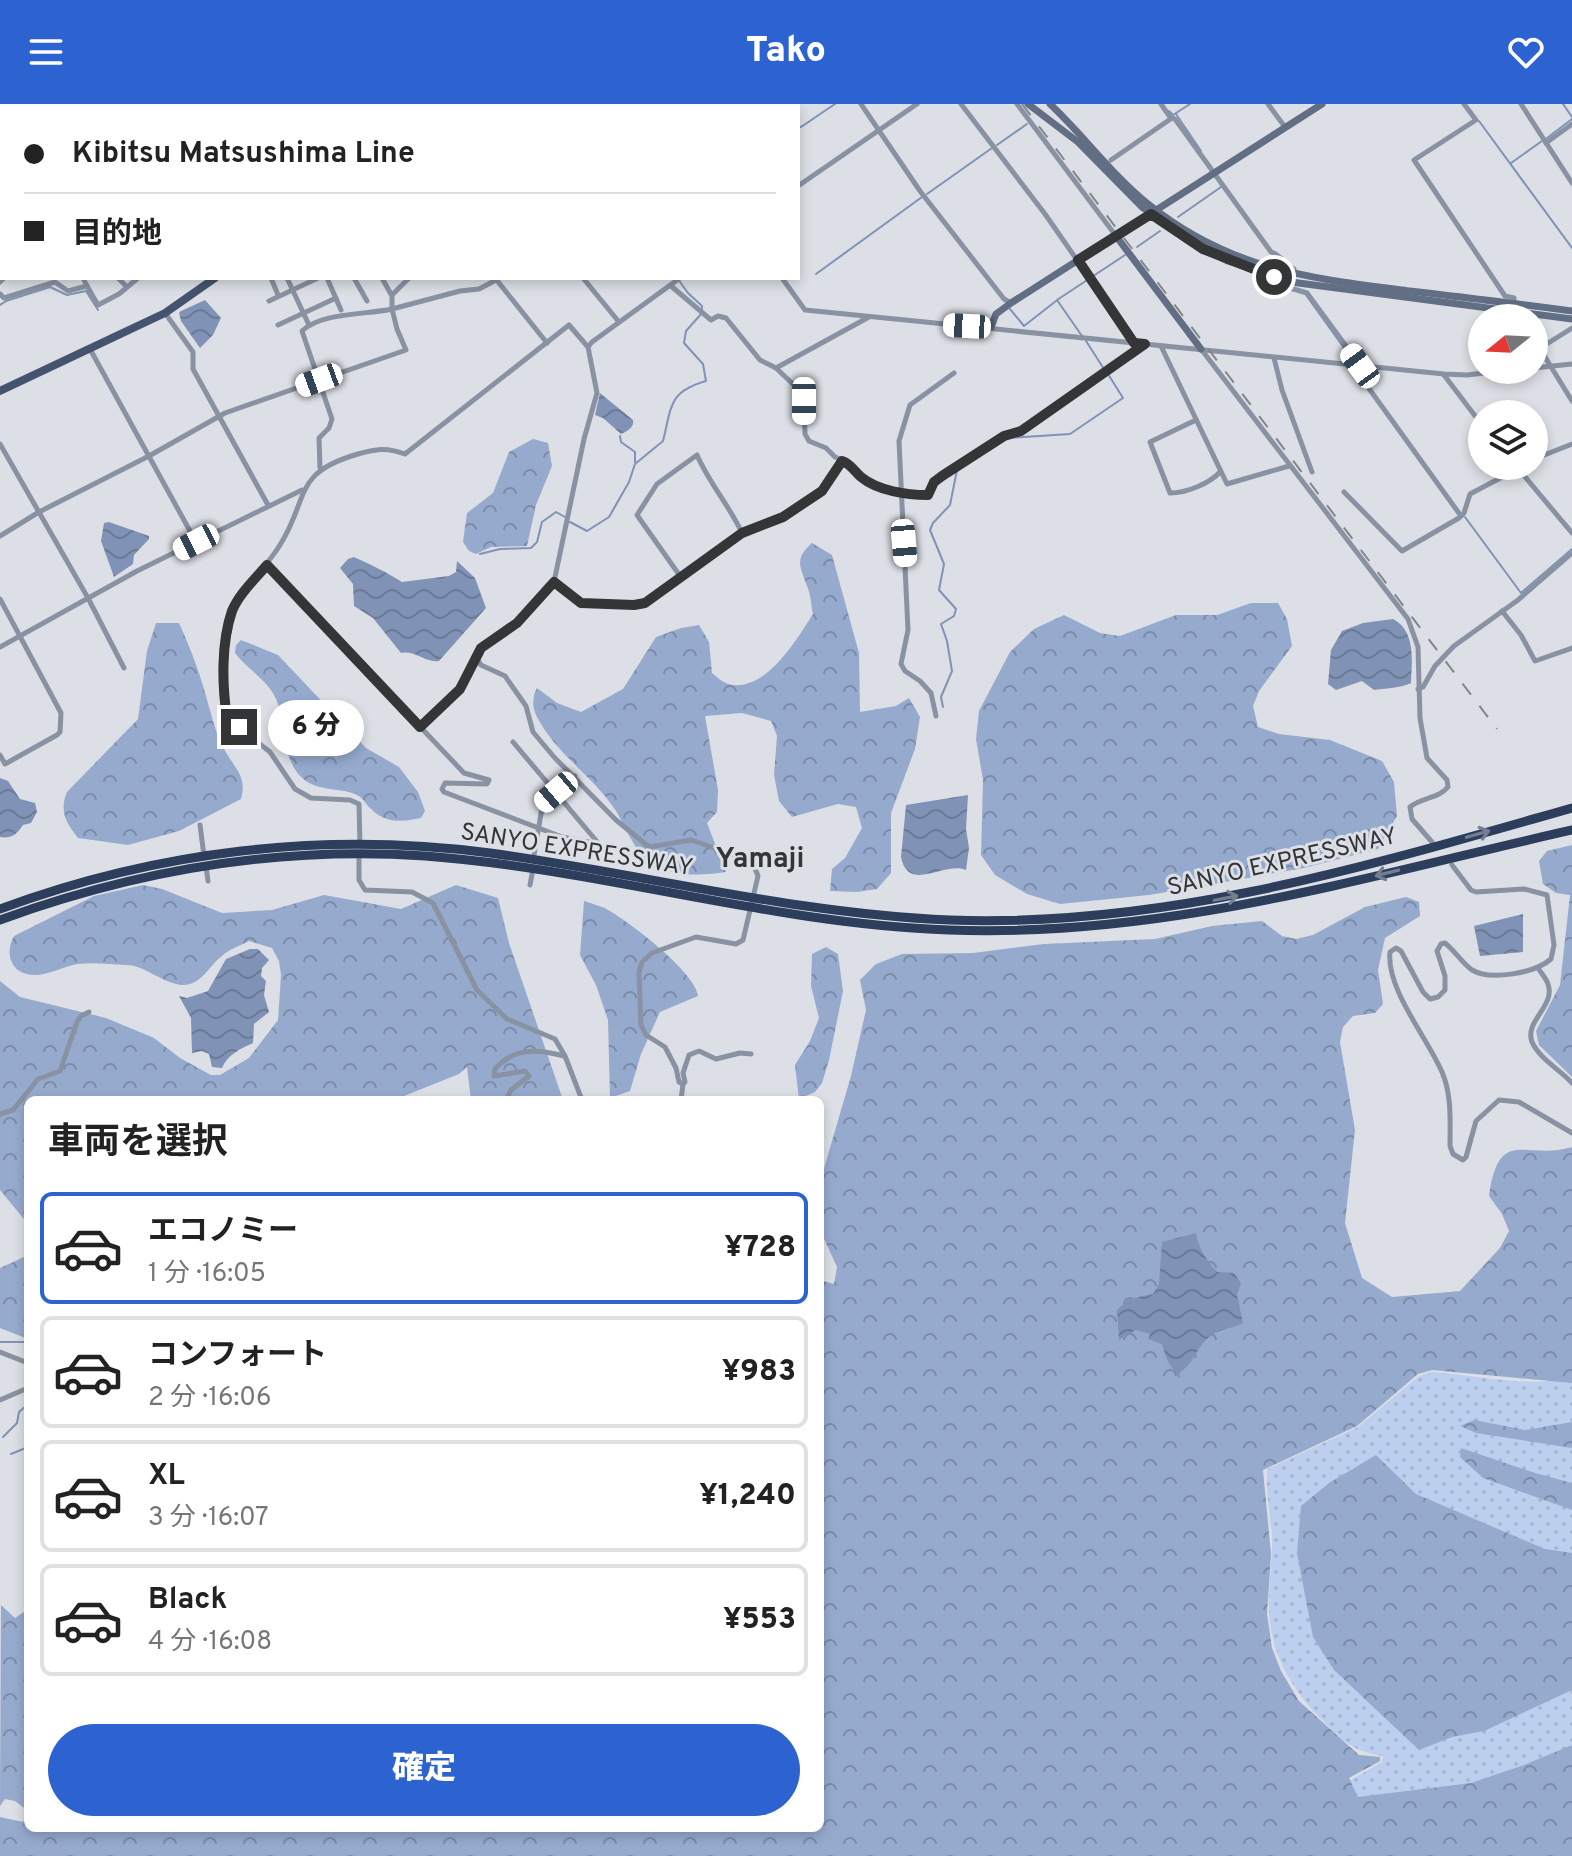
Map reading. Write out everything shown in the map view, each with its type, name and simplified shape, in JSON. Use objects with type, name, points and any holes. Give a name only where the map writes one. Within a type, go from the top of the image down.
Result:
[{"type":"highway","name":"SANYO EXPRESSWAY","points":[[0,920],[16,909],[124,872],[191,857],[279,846],[366,844],[486,853],[784,904],[864,914],[1000,921],[1069,919],[1197,904],[1291,885],[1572,808]]},
{"type":"highway","name":"SANYO EXPRESSWAY","points":[[0,909],[16,909],[125,880],[206,865],[280,856],[368,854],[483,863],[782,913],[864,923],[947,930],[1070,928],[1133,923],[1245,906],[1572,830]]},
{"type":"main road","points":[[1028,104],[1078,142],[1131,198],[1208,244],[1292,278],[1468,304]]},
{"type":"main road","points":[[1050,104],[1154,212]]},
{"type":"main road","points":[[991,327],[996,314],[1011,303],[1322,104]]},
{"type":"main road","points":[[1116,236],[1201,349]]},
{"type":"main road","points":[[0,391],[165,313],[212,280]]},
{"type":"main road","points":[[1548,311],[1572,311]]},
{"type":"main road","points":[[1548,316],[1572,319]]},
{"type":"street","points":[[861,104],[920,191],[1004,299],[1011,303]]},
{"type":"street","points":[[800,185],[917,104]]},
{"type":"street","points":[[961,104],[1078,260],[1134,343]]},
{"type":"street","points":[[1017,104],[1116,236]]},
{"type":"street","points":[[1162,104],[1275,253],[1294,269],[1291,289],[1307,293],[1462,515]]},
{"type":"street","points":[[1268,104],[1285,127]]},
{"type":"street","points":[[1464,104],[1476,120],[1414,160],[1505,296],[1514,298],[1514,304]]},
{"type":"street","points":[[1521,104],[1572,183]]},
{"type":"street","points":[[1111,160],[1173,118]]},
{"type":"street","points":[[1545,140],[1572,124]]},
{"type":"street","points":[[0,294],[4,298],[54,280],[68,291],[87,286]]},
{"type":"street","points":[[84,280],[98,305],[136,280]]},
{"type":"street","points":[[120,280],[127,287]]},
{"type":"street","points":[[272,280],[278,296]]},
{"type":"street","points":[[288,280],[309,325]]},
{"type":"street","points":[[269,301],[314,280]]},
{"type":"street","points":[[328,280],[341,310]]},
{"type":"street","points":[[355,280],[367,301]]},
{"type":"street","points":[[0,536],[220,416],[406,350],[392,309],[392,296],[383,280]]},
{"type":"street","points":[[392,296],[407,280]]},
{"type":"street","points":[[320,468],[319,438],[329,428],[332,419],[302,331],[309,325],[343,315],[366,315],[479,289],[494,280]]},
{"type":"street","points":[[497,280],[547,343]]},
{"type":"street","points":[[585,280],[619,322]]},
{"type":"street","points":[[588,347],[678,280]]},
{"type":"street","points":[[783,280],[805,310],[1468,375]]},
{"type":"street","points":[[671,286],[711,320],[718,316],[726,318],[760,360],[786,375],[804,401],[806,437],[847,462],[863,479],[900,493],[928,495],[934,482],[942,476],[1004,436],[1021,431],[1145,344]]},
{"type":"street","points":[[278,325],[336,298]]},
{"type":"street","points":[[165,313],[191,349],[193,369],[268,505]]},
{"type":"street","points":[[776,368],[869,317]]},
{"type":"street","points":[[420,727],[460,689],[481,648],[517,623],[554,582],[584,439],[597,393],[588,347],[569,325],[405,454],[390,448],[379,448],[320,468],[303,490],[282,543],[232,612],[223,672],[227,718],[270,752],[295,789],[320,799],[350,800],[359,804],[359,883],[365,890],[412,892],[433,903],[451,934],[468,975],[484,1000],[507,1019],[555,1039],[580,1096]]},
{"type":"street","points":[[1548,343],[1572,328]]},
{"type":"street","points":[[1161,346],[1227,484],[1289,466]]},
{"type":"street","points":[[89,349],[196,542]]},
{"type":"street","points":[[1201,349],[1408,619],[1418,647],[1420,718],[1427,758],[1447,780],[1448,787],[1439,795],[1410,807],[1412,819],[1432,842]]},
{"type":"street","points":[[1274,358],[1282,390],[1312,472]]},
{"type":"street","points":[[1548,363],[1572,401]]},
{"type":"street","points":[[1548,366],[1572,364]]},
{"type":"street","points":[[936,716],[931,693],[905,671],[900,660],[908,630],[899,441],[910,405],[954,373]]},
{"type":"street","points":[[1444,374],[1468,406]]},
{"type":"street","points":[[1196,420],[1150,442],[1170,493],[1187,491],[1220,472]]},
{"type":"street","points":[[0,444],[88,598],[124,668]]},
{"type":"street","points":[[1548,453],[1572,444]]},
{"type":"street","points":[[680,576],[637,515],[657,484],[697,455],[707,477],[731,509],[742,533]]},
{"type":"street","points":[[554,582],[581,603],[645,603],[742,533],[783,517],[822,491],[842,461]]},
{"type":"street","points":[[1344,492],[1402,551],[1462,515],[1470,494],[1495,480]]},
{"type":"street","points":[[1529,480],[1572,533]]},
{"type":"street","points":[[0,647],[196,542],[303,490]]},
{"type":"street","points":[[1418,689],[1423,687],[1435,666],[1454,646],[1572,553]]},
{"type":"street","points":[[267,565],[464,773],[489,780],[487,784],[445,783],[444,792],[518,823],[562,837],[599,844],[513,742]]},
{"type":"street","points":[[0,599],[59,706],[60,732],[5,764],[0,755]]},
{"type":"street","points":[[1502,611],[1521,635],[1535,661],[1572,648]]},
{"type":"street","points":[[476,659],[481,665],[505,676],[526,706],[533,732],[554,757],[616,820],[649,847],[691,840],[752,861],[758,876],[747,934],[736,944],[689,938],[652,953],[642,962],[639,972],[641,1025],[646,1035],[665,1047],[679,1082],[683,1084]]},
{"type":"street","points":[[534,855],[543,802],[575,776]]},
{"type":"street","points":[[200,825],[208,881]]},
{"type":"street","points":[[1452,865],[1471,890],[1476,892],[1524,889],[1547,895],[1553,953],[1551,959],[1538,968],[1519,973],[1482,974],[1465,964],[1445,943],[1441,944],[1437,951],[1445,976],[1445,990],[1438,997],[1430,999],[1401,951],[1392,949],[1389,956],[1396,984],[1443,1074],[1448,1092],[1453,1154],[1463,1160],[1476,1121],[1493,1104],[1506,1099],[1519,1102],[1572,1133]]},
{"type":"street","points":[[530,885],[532,874]]},
{"type":"street","points":[[1538,968],[1549,989],[1544,1008],[1531,1031],[1533,1045],[1572,1083]]},
{"type":"street","points":[[24,1096],[38,1079],[60,1071],[77,1022],[89,1012]]},
{"type":"street","points":[[508,1096],[529,1076],[525,1071],[494,1076],[495,1069],[509,1056],[537,1050],[565,1056]]},
{"type":"street","points":[[682,1096],[689,1055],[699,1051],[712,1059],[751,1054]]},
{"type":"street","points":[[0,1114],[13,1110],[24,1096]]},
{"type":"street","points":[[0,1352],[24,1361]]},
{"type":"street","points":[[0,1400],[24,1390]]},
{"type":"shaded area","points":[[1432,1372],[1536,1382],[1572,1378],[1572,1752],[1474,1788],[1359,1799],[1354,1797],[1347,1782],[1382,1762],[1383,1756],[1349,1744],[1321,1719],[1290,1679],[1276,1649],[1269,1616],[1272,1544],[1267,1473],[1268,1469],[1358,1427],[1419,1376]]},
{"type":"green space","points":[[533,439],[548,443],[552,466],[536,505],[527,546],[491,547],[476,554],[469,551],[463,542],[467,513],[493,493],[509,452]]},
{"type":"green space","points":[[812,543],[832,555],[859,653],[860,712],[896,706],[909,698],[920,717],[915,749],[891,813],[891,873],[877,889],[830,891],[832,869],[845,858],[862,828],[856,807],[838,804],[792,817],[779,801],[774,775],[777,736],[771,721],[742,713],[705,716],[718,790],[717,812],[707,823],[726,872],[686,874],[658,867],[644,858],[607,799],[545,730],[533,706],[537,688],[557,703],[581,712],[623,689],[656,637],[699,625],[709,642],[712,673],[728,684],[742,685],[755,681],[789,650],[813,614],[800,563]]},
{"type":"green space","points":[[1251,603],[1278,603],[1287,619],[1292,646],[1259,691],[1253,706],[1258,727],[1279,734],[1330,740],[1382,761],[1394,782],[1397,816],[1378,849],[1304,868],[1208,885],[1149,895],[1060,904],[1027,894],[995,875],[981,855],[983,780],[976,739],[979,711],[1010,652],[1034,629],[1064,615],[1100,633],[1120,636],[1176,615],[1217,615]]},
{"type":"green space","points":[[156,623],[179,623],[200,675],[218,737],[242,780],[241,799],[179,831],[128,845],[78,838],[65,816],[67,792],[138,719],[147,651]]},
{"type":"green space","points":[[241,640],[278,655],[366,748],[399,767],[418,792],[425,811],[421,818],[400,821],[382,817],[357,795],[315,786],[300,776],[289,758],[275,696],[235,653],[236,645]]},
{"type":"green space","points":[[1572,845],[1572,1077],[1539,1045],[1536,1031],[1560,985],[1570,895],[1556,893],[1543,884],[1539,861],[1547,851]]},
{"type":"green space","points":[[143,885],[162,889],[222,913],[272,910],[324,895],[401,909],[456,885],[498,898],[509,943],[562,1096],[471,1096],[467,1067],[459,1074],[404,1096],[24,1096],[24,1219],[0,1190],[0,981],[20,997],[106,1018],[154,1038],[180,1058],[211,1075],[220,1075],[249,1058],[278,1020],[279,961],[272,948],[249,941],[231,949],[195,982],[182,985],[126,965],[77,964],[35,975],[15,967],[10,956],[14,936],[94,896]]},
{"type":"green space","points":[[1406,897],[1419,902],[1420,916],[1385,938],[1378,970],[1383,1004],[1375,1013],[1353,1016],[1343,1027],[1340,1042],[1355,1130],[1345,1223],[1362,1278],[1392,1297],[1460,1291],[1500,1248],[1509,1231],[1489,1196],[1500,1160],[1507,1153],[1517,1150],[1572,1147],[1572,1383],[1432,1370],[1418,1374],[1357,1426],[1263,1470],[1271,1554],[1267,1614],[1272,1648],[1281,1671],[1299,1701],[1359,1755],[1380,1757],[1380,1761],[1349,1778],[1358,1797],[1471,1783],[1572,1745],[1572,1856],[0,1856],[0,1817],[24,1820],[24,1832],[824,1832],[824,1281],[834,1284],[837,1267],[824,1239],[824,1168],[851,1076],[866,1010],[860,980],[876,964],[902,954],[973,953],[1044,944],[1155,939],[1212,926],[1262,921],[1282,936],[1296,939],[1313,935],[1365,907]]},
{"type":"green space","points":[[584,901],[606,909],[646,936],[686,975],[698,996],[660,1012],[641,1054],[630,1091],[616,1096],[610,1096],[608,1020],[596,985],[580,955]]},
{"type":"green space","points":[[826,947],[838,954],[843,991],[822,1083],[815,1092],[799,1096],[795,1065],[810,1041],[819,1018],[811,986],[812,954]]},
{"type":"green space","points":[[24,1257],[24,1337],[0,1328],[0,1268]]},
{"type":"green space","points":[[1474,1420],[1525,1430],[1572,1422],[1572,1448],[1476,1433],[1460,1426]]},
{"type":"green space","points":[[1461,1448],[1572,1483],[1572,1510],[1483,1478],[1460,1457]]},
{"type":"green space","points":[[1376,1455],[1416,1494],[1545,1549],[1572,1553],[1572,1690],[1484,1731],[1452,1737],[1419,1750],[1334,1670],[1313,1637],[1297,1553],[1301,1506],[1329,1483]]},
{"type":"green space","points":[[1,1605],[15,1618],[24,1612],[24,1808],[15,1801],[5,1799],[0,1806]]},
{"type":"water","points":[[205,300],[221,318],[213,335],[200,348],[181,321],[179,312]]},
{"type":"water","points":[[600,393],[633,420],[628,431],[621,434],[595,415]]},
{"type":"water","points":[[104,523],[149,536],[134,555],[133,564],[114,577],[101,541]]},
{"type":"water","points":[[354,557],[402,582],[449,576],[456,572],[457,561],[475,578],[486,608],[439,661],[401,653],[373,618],[354,606],[353,584],[340,568]]},
{"type":"water","points":[[1393,619],[1406,631],[1409,639],[1411,683],[1374,690],[1362,681],[1336,690],[1328,684],[1331,650],[1342,631],[1363,623]]},
{"type":"water","points":[[0,778],[8,781],[20,799],[35,803],[37,812],[31,823],[23,825],[8,837],[0,837]]},
{"type":"water","points":[[968,795],[966,829],[969,848],[966,870],[957,868],[919,875],[911,873],[905,868],[901,857],[906,805]]},
{"type":"water","points":[[1523,914],[1523,952],[1480,956],[1474,926]]},
{"type":"water","points":[[258,949],[269,960],[262,968],[261,976],[266,981],[264,995],[269,1012],[254,1024],[253,1043],[231,1056],[222,1068],[212,1067],[209,1054],[202,1051],[192,1053],[191,1018],[179,996],[187,998],[208,991],[226,959]]},
{"type":"water","points":[[1196,1233],[1204,1254],[1217,1272],[1234,1273],[1241,1283],[1237,1295],[1243,1323],[1208,1338],[1189,1365],[1180,1372],[1179,1378],[1167,1360],[1162,1344],[1148,1339],[1150,1334],[1136,1330],[1119,1340],[1117,1310],[1129,1299],[1153,1294],[1159,1284],[1162,1242]]},
{"type":"waterway","points":[[800,127],[835,104]]},
{"type":"waterway","points":[[1169,111],[1173,115],[1190,104]]},
{"type":"waterway","points":[[1563,104],[1572,117]]},
{"type":"waterway","points":[[1176,114],[1201,151]]},
{"type":"waterway","points":[[1547,138],[1572,119]]},
{"type":"waterway","points":[[1479,121],[1572,248]]},
{"type":"waterway","points":[[997,145],[1027,124]]},
{"type":"waterway","points":[[1511,163],[1542,141]]},
{"type":"waterway","points":[[927,194],[992,148]]},
{"type":"waterway","points":[[1178,217],[1221,187]]},
{"type":"waterway","points":[[816,274],[922,197]]},
{"type":"waterway","points":[[1137,247],[1160,231]]},
{"type":"waterway","points":[[1082,336],[1057,300],[1125,255]]},
{"type":"waterway","points":[[570,522],[587,531],[609,517],[629,482],[635,464],[663,441],[678,396],[706,381],[703,364],[684,343],[686,331],[702,313],[702,306],[680,282]]},
{"type":"waterway","points":[[0,305],[50,287],[67,295],[86,291],[98,310]]},
{"type":"waterway","points":[[1306,295],[1354,362]]},
{"type":"waterway","points":[[1010,309],[1024,326],[1056,301]]},
{"type":"waterway","points":[[1086,341],[1104,369]]},
{"type":"waterway","points":[[943,707],[941,697],[952,671],[941,624],[954,616],[956,609],[939,590],[944,564],[930,530],[950,505],[957,470],[1008,438],[1070,434],[1123,398],[1108,374]]},
{"type":"waterway","points":[[620,436],[621,442],[635,452],[635,462]]},
{"type":"waterway","points":[[480,554],[500,549],[531,548],[537,542],[542,522],[556,512],[565,517]]},
{"type":"waterway","points":[[1465,517],[1521,593],[1572,549]]},
{"type":"waterway","points":[[0,1342],[24,1342]]},
{"type":"waterway","points":[[3,1437],[17,1423],[19,1412],[24,1408]]},
{"type":"waterway","points":[[11,1454],[24,1449]]},
{"type":"railway","points":[[1022,104],[1497,729]]},
{"type":"district","name":"Yamaji","points":[[760,857]]},
{"type":"route","points":[[239,727],[227,718],[223,672],[225,646],[232,612],[267,565],[420,727],[460,689],[481,648],[517,623],[554,582],[581,603],[645,603],[742,533],[783,517],[822,491],[842,461],[847,462],[863,479],[908,495],[928,495],[934,482],[942,476],[1004,436],[1021,431],[1145,344],[1134,343],[1078,260],[1151,214],[1203,249],[1274,277]]}]
